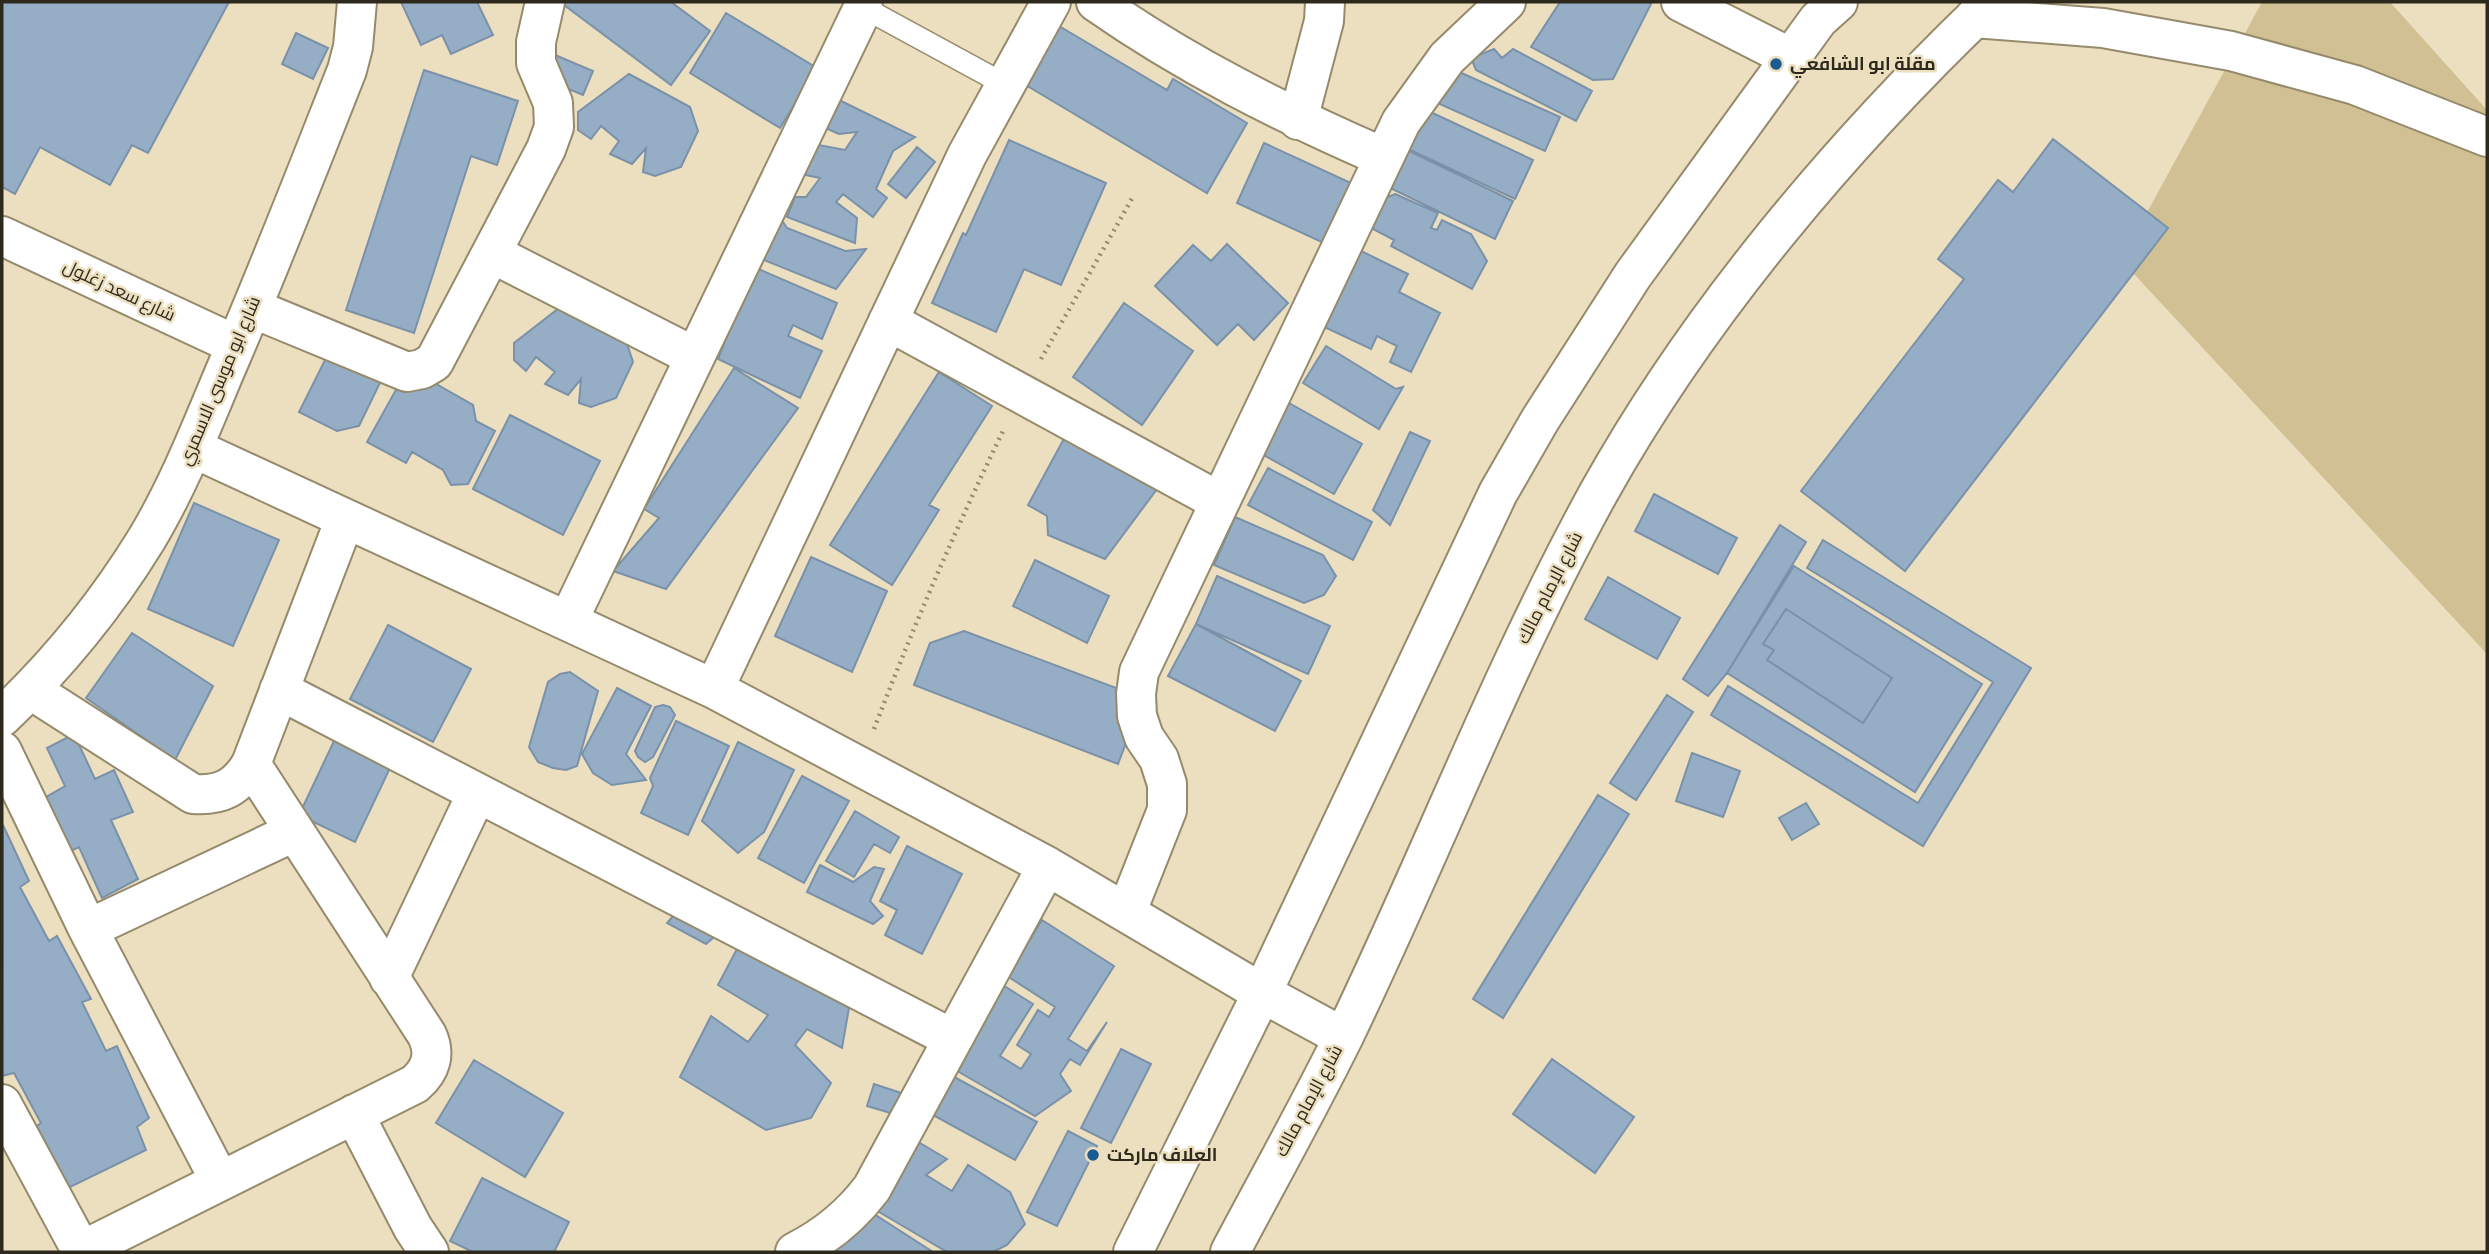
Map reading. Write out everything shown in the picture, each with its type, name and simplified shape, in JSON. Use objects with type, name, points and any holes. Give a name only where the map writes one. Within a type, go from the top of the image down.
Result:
[{"type":"street","name":"شارع ابو موسى الاسمري","points":[[2,717],[31,690],[88,625],[146,539],[193,448],[347,70],[353,47],[357,2]]},
{"type":"street","points":[[252,308],[407,372],[422,369],[434,362],[493,254],[546,149],[554,127],[552,103],[536,64],[536,42],[545,2]]},
{"type":"street","points":[[715,689],[967,155],[1051,2]]},
{"type":"street","points":[[1096,2],[1138,32],[1217,78],[1298,120],[1383,157]]},
{"type":"street","points":[[1298,120],[1324,21],[1325,2]]},
{"type":"street","points":[[1127,911],[1167,810],[1167,784],[1159,759],[1144,737],[1137,716],[1139,671],[1401,122],[1439,68],[1475,29],[1506,2]]},
{"type":"street","points":[[1681,2],[1791,58]]},
{"type":"street","points":[[568,621],[695,357],[858,5]]},
{"type":"street","points":[[1133,1252],[1262,993],[1462,567],[1522,451],[1633,275],[1827,8]]},
{"type":"street","points":[[1983,10],[2231,51],[2355,85],[2487,137]]},
{"type":"street","name":"شارع الإمام مالك","points":[[1230,1252],[1343,1037],[1536,611],[1607,479],[1661,393],[1720,309],[1797,208],[1873,122],[1983,10]]},
{"type":"street","name":"شارع سعد زغلول","points":[[2,236],[236,345]]},
{"type":"street","points":[[493,254],[695,357]]},
{"type":"street","points":[[888,321],[1220,502]]},
{"type":"street","points":[[193,448],[715,689],[1048,866],[1262,993],[1343,1037]]},
{"type":"street","points":[[31,690],[192,794],[209,795],[225,791],[244,775],[251,764],[345,519]]},
{"type":"street","points":[[279,690],[953,1039]]},
{"type":"street","points":[[2,751],[89,929],[220,1181]]},
{"type":"street","points":[[2,1104],[81,1252],[415,1084],[424,1076],[430,1066],[432,1045],[251,764]]},
{"type":"street","points":[[389,978],[477,793]]},
{"type":"street","points":[[89,929],[293,831]]},
{"type":"street","points":[[796,1252],[817,1241],[845,1220],[872,1188],[1048,866]]},
{"type":"street","points":[[354,1114],[423,1250]]},
{"type":"lane","points":[[858,5],[1004,85]]},
{"type":"path","points":[[860,766],[908,640],[952,540],[1022,394],[1076,293],[1134,195]]},
{"type":"shaded area","points":[[2262,2],[2390,2],[2487,110],[2487,654],[2121,260]]},
{"type":"building","points":[[2,2],[229,2],[148,153],[132,145],[110,185],[40,147],[15,194],[2,187]]},
{"type":"building","points":[[401,2],[477,2],[493,35],[451,54],[442,35],[421,45]]},
{"type":"building","points":[[560,2],[671,2],[710,31],[671,85]]},
{"type":"building","points":[[1560,2],[1652,2],[1613,79],[1593,80],[1531,47]]},
{"type":"building","points":[[726,13],[817,68],[780,128],[690,73]]},
{"type":"building","points":[[1054,23],[1167,90],[1173,79],[1247,123],[1207,193],[1019,81]]},
{"type":"building","points":[[296,33],[328,48],[313,79],[282,64]]},
{"type":"building","points":[[1494,49],[1502,58],[1513,49],[1592,91],[1576,121],[1476,70],[1471,58]]},
{"type":"building","points":[[548,52],[593,71],[583,95],[530,73]]},
{"type":"building","points":[[1448,67],[1560,117],[1545,151],[1433,101]]},
{"type":"building","points":[[424,70],[518,101],[497,165],[471,156],[414,333],[346,310]]},
{"type":"building","points":[[629,74],[690,107],[698,131],[681,167],[655,176],[643,172],[646,148],[632,164],[610,154],[619,141],[601,126],[591,139],[578,130],[578,112]]},
{"type":"building","points":[[837,99],[915,137],[893,151],[876,189],[887,198],[873,217],[843,194],[836,202],[857,218],[855,243],[787,217],[795,197],[806,197],[820,178],[796,173],[819,145],[845,150],[857,132],[839,134],[823,127]]},
{"type":"building","points":[[1424,109],[1533,160],[1515,199],[1406,148]]},
{"type":"building","points":[[2053,139],[2168,228],[1905,571],[1801,491],[1964,279],[1938,259],[1998,180],[2013,192]]},
{"type":"building","points":[[1009,140],[1106,183],[1061,285],[1024,269],[996,332],[932,303]]},
{"type":"building","points":[[1264,143],[1353,184],[1326,244],[1237,203]]},
{"type":"building","points":[[917,147],[935,162],[906,198],[888,184]]},
{"type":"building","points":[[1401,147],[1513,201],[1495,239],[1384,185]]},
{"type":"building","points":[[1395,194],[1438,213],[1431,228],[1437,230],[1442,220],[1471,234],[1487,261],[1472,289],[1391,246],[1394,240],[1371,228],[1372,203]]},
{"type":"building","points":[[779,216],[787,228],[845,251],[866,249],[836,289],[754,256]]},
{"type":"building","points":[[1227,244],[1288,303],[1254,340],[1238,324],[1217,345],[1155,286],[1193,245],[1211,261]]},
{"type":"building","points":[[1355,248],[1408,274],[1399,292],[1440,313],[1411,372],[1390,362],[1397,346],[1377,336],[1371,349],[1318,324]]},
{"type":"building","points":[[754,267],[837,303],[822,339],[793,325],[788,336],[822,351],[800,398],[718,359]]},
{"type":"building","points":[[1124,303],[1193,351],[1142,425],[1073,377]]},
{"type":"building","points":[[563,305],[625,338],[633,362],[616,398],[591,407],[579,403],[581,379],[568,395],[545,384],[555,372],[536,357],[526,371],[514,360],[514,343]]},
{"type":"building","points":[[342,326],[395,352],[359,426],[337,431],[299,412]]},
{"type":"building","points":[[1326,346],[1396,389],[1403,387],[1379,429],[1303,383]]},
{"type":"building","points":[[408,368],[473,405],[476,421],[495,431],[468,484],[451,485],[443,470],[412,452],[406,463],[367,442]]},
{"type":"building","points":[[734,368],[798,408],[666,589],[613,571],[659,518],[644,509]]},
{"type":"building","points":[[939,372],[992,406],[929,505],[939,510],[892,585],[830,545]]},
{"type":"building","points":[[1289,403],[1362,444],[1334,494],[1260,453]]},
{"type":"building","points":[[510,415],[600,461],[563,535],[473,489]]},
{"type":"building","points":[[1410,432],[1430,441],[1390,525],[1373,510]]},
{"type":"building","points":[[1067,433],[1160,485],[1105,559],[1048,535],[1047,516],[1028,505]]},
{"type":"building","points":[[1268,468],[1372,522],[1353,560],[1248,505]]},
{"type":"building","points":[[1654,494],[1737,538],[1718,574],[1635,531]]},
{"type":"building","points":[[194,503],[279,540],[233,646],[148,609]]},
{"type":"building","points":[[1235,517],[1323,555],[1336,576],[1324,595],[1304,603],[1214,565]]},
{"type":"building","points":[[1780,525],[1806,542],[1727,673],[1708,696],[1683,679]]},
{"type":"building","points":[[1823,540],[2031,668],[1923,846],[1711,715],[1728,686],[1918,803],[1993,682],[1807,568]]},
{"type":"building","points":[[811,557],[887,591],[852,672],[775,636]]},
{"type":"building","points":[[1035,560],[1109,596],[1087,643],[1013,606]]},
{"type":"building","points":[[1794,566],[1982,684],[1915,792],[1727,673]],"holes":[[[1786,609],[1892,678],[1863,723],[1767,660],[1774,650],[1763,644]]]},
{"type":"building","points":[[1217,576],[1330,626],[1308,674],[1196,624]]},
{"type":"building","points":[[1608,577],[1680,618],[1657,659],[1585,619]]},
{"type":"building","points":[[1786,609],[1892,678],[1863,723],[1767,660],[1774,650],[1763,644]]},
{"type":"building","points":[[1196,624],[1301,681],[1275,731],[1168,676]]},
{"type":"building","points":[[388,625],[471,669],[433,742],[350,699]]},
{"type":"building","points":[[964,631],[1143,698],[1118,764],[914,685],[930,643]]},
{"type":"building","points":[[132,633],[213,686],[175,760],[86,698]]},
{"type":"building","points":[[570,672],[598,691],[577,766],[566,770],[538,762],[529,747],[548,682],[560,674]]},
{"type":"building","points":[[617,688],[651,706],[626,754],[646,780],[612,785],[593,773],[582,754]]},
{"type":"building","points":[[1667,695],[1693,712],[1636,800],[1610,783]]},
{"type":"building","points":[[655,707],[670,707],[675,715],[653,757],[645,762],[635,751]]},
{"type":"building","points":[[676,721],[729,746],[688,835],[641,813],[653,786],[650,778]]},
{"type":"building","points":[[74,734],[95,779],[114,770],[133,812],[111,820],[138,879],[102,898],[79,847],[67,853],[41,800],[65,786],[47,748]]},
{"type":"building","points":[[334,741],[390,768],[355,842],[299,815]]},
{"type":"building","points":[[738,742],[794,770],[764,832],[738,853],[702,821]]},
{"type":"building","points":[[1692,753],[1740,771],[1723,817],[1676,801]]},
{"type":"building","points":[[802,776],[849,801],[804,883],[758,858]]},
{"type":"building","points":[[1598,795],[1629,814],[1503,1018],[1473,999]]},
{"type":"building","points":[[1806,803],[1819,824],[1792,840],[1779,818]]},
{"type":"building","points":[[855,811],[899,837],[890,853],[874,844],[854,877],[826,861]]},
{"type":"building","points":[[3,825],[29,881],[20,887],[49,941],[57,936],[91,999],[82,1002],[106,1051],[117,1046],[149,1118],[137,1127],[146,1150],[66,1189],[31,1130],[41,1123],[14,1073],[2,1076]]},
{"type":"building","points":[[907,846],[962,874],[922,954],[885,935],[897,910],[880,901]]},
{"type":"building","points":[[820,865],[853,882],[874,867],[884,869],[870,901],[883,916],[873,924],[807,892]]},
{"type":"building","points":[[683,905],[720,932],[706,944],[667,923]]},
{"type":"building","points":[[1042,920],[1114,966],[1068,1039],[1087,1051],[1107,1022],[1080,1065],[1070,1059],[1060,1074],[1071,1091],[1035,1116],[952,1068],[1001,984],[1033,1004],[1000,1056],[1021,1069],[1031,1054],[1017,1045],[1038,1010],[1049,1017],[1055,1007],[1007,976]]},
{"type":"building","points":[[747,930],[853,985],[842,1048],[807,1029],[795,1045],[831,1083],[811,1118],[766,1130],[680,1077],[711,1016],[748,1042],[768,1015],[718,985]]},
{"type":"building","points":[[1121,1049],[1151,1064],[1111,1143],[1081,1128]]},
{"type":"building","points":[[1552,1059],[1634,1117],[1595,1173],[1513,1114]]},
{"type":"building","points":[[474,1060],[563,1113],[525,1177],[436,1123]]},
{"type":"building","points":[[945,1072],[1037,1122],[1015,1160],[924,1110]]},
{"type":"building","points":[[874,1084],[901,1093],[894,1114],[867,1106]]},
{"type":"building","points":[[893,1127],[947,1159],[926,1175],[952,1191],[968,1165],[1010,1192],[1025,1224],[1007,1245],[993,1252],[947,1252],[852,1196]]},
{"type":"building","points":[[1068,1131],[1097,1146],[1057,1226],[1027,1212]]},
{"type":"building","points":[[482,1178],[569,1222],[554,1252],[473,1252],[450,1241]]},
{"type":"building","points":[[860,1205],[933,1252],[829,1252]]},
{"type":"place","name":"مقلة ابو الشافعي","points":[[1776,64]]},
{"type":"place","name":"العلاف ماركت","points":[[1093,1155]]}]
